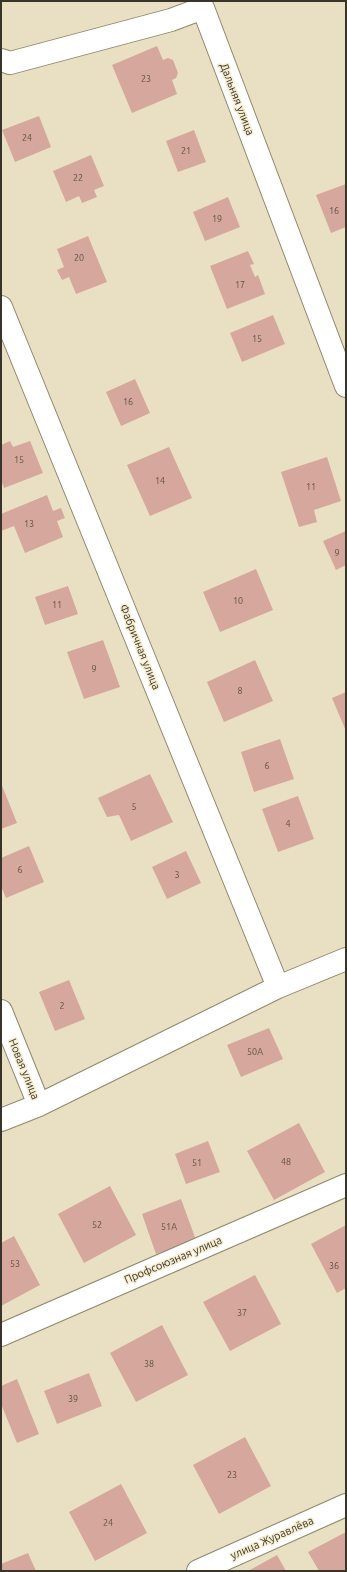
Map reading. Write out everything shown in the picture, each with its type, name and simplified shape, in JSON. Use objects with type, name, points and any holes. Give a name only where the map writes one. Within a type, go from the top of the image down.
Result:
[{"type":"street","name":"Дальняя улица","points":[[1,60],[10,63],[171,20],[202,8],[346,386]]},
{"type":"street","name":"Фабричная улица","points":[[1,307],[278,987]]},
{"type":"street","points":[[1,1120],[39,1105],[278,987],[346,959]]},
{"type":"street","name":"Новая улица","points":[[1,1011],[39,1105]]},
{"type":"street","name":"Профсоюзная улица","points":[[1,1336],[346,1186]]},
{"type":"street","name":"улица Журавлёва","points":[[198,1571],[346,1505]]},
{"type":"building","points":[[157,46],[163,60],[168,58],[173,60],[178,73],[176,78],[172,80],[177,94],[132,113],[112,65]]},
{"type":"building","points":[[39,116],[51,147],[15,162],[2,130]]},
{"type":"building","points":[[194,130],[206,162],[178,172],[166,141]]},
{"type":"building","points":[[91,155],[104,186],[94,190],[97,197],[82,203],[79,196],[66,202],[53,171]]},
{"type":"building","points":[[346,184],[346,227],[331,233],[316,195]]},
{"type":"building","points":[[228,197],[240,227],[205,241],[193,212]]},
{"type":"building","points":[[88,236],[107,282],[76,294],[69,277],[62,280],[57,270],[64,267],[57,249]]},
{"type":"building","points":[[248,251],[254,264],[250,265],[255,277],[258,275],[265,294],[227,309],[210,266]]},
{"type":"building","points":[[273,315],[285,344],[242,362],[230,333]]},
{"type":"building","points":[[135,379],[150,413],[121,426],[106,392]]},
{"type":"building","points":[[10,441],[13,447],[30,441],[43,473],[4,488],[1,480],[1,445]]},
{"type":"building","points":[[169,447],[192,498],[150,516],[127,465]]},
{"type":"building","points":[[327,457],[341,501],[314,510],[317,522],[299,527],[281,472]]},
{"type":"building","points":[[47,495],[53,511],[61,508],[65,518],[57,521],[63,537],[25,553],[14,526],[1,531],[1,514]]},
{"type":"building","points":[[346,531],[346,565],[336,570],[323,541]]},
{"type":"building","points":[[256,569],[273,610],[220,632],[203,592]]},
{"type":"building","points":[[68,586],[78,614],[45,625],[35,597]]},
{"type":"building","points":[[103,640],[120,687],[84,699],[67,652]]},
{"type":"building","points":[[255,660],[273,701],[224,722],[207,682]]},
{"type":"building","points":[[346,692],[346,731],[332,698]]},
{"type":"building","points":[[280,739],[294,779],[254,792],[241,752]]},
{"type":"building","points":[[150,774],[173,822],[131,841],[119,815],[107,817],[98,798]]},
{"type":"building","points":[[1,783],[17,823],[1,829]]},
{"type":"building","points":[[298,796],[314,839],[278,852],[262,809]]},
{"type":"building","points":[[29,846],[44,882],[6,898],[1,886],[1,858]]},
{"type":"building","points":[[186,851],[201,883],[167,899],[152,867]]},
{"type":"building","points":[[69,980],[85,1019],[55,1031],[39,992]]},
{"type":"building","points":[[269,1028],[283,1059],[241,1077],[227,1045]]},
{"type":"building","points":[[299,1123],[325,1172],[274,1200],[247,1151]]},
{"type":"building","points":[[208,1141],[220,1172],[186,1184],[175,1154]]},
{"type":"building","points":[[110,1186],[136,1235],[84,1263],[58,1214]]},
{"type":"building","points":[[181,1199],[196,1240],[156,1254],[142,1214]]},
{"type":"building","points":[[346,1225],[346,1288],[337,1293],[311,1244]]},
{"type":"building","points":[[14,1236],[40,1285],[1,1306],[1,1243]]},
{"type":"building","points":[[255,1275],[281,1324],[230,1351],[203,1302]]},
{"type":"building","points":[[162,1325],[188,1375],[136,1402],[110,1353]]},
{"type":"building","points":[[89,1373],[102,1406],[57,1424],[44,1391]]},
{"type":"building","points":[[17,1379],[39,1434],[17,1443],[1,1404],[1,1386]]},
{"type":"building","points":[[245,1437],[271,1486],[219,1514],[193,1465]]},
{"type":"building","points":[[121,1484],[147,1533],[95,1561],[69,1512]]},
{"type":"building","points":[[346,1532],[346,1571],[319,1571],[308,1552]]},
{"type":"building","points":[[28,1553],[36,1571],[1,1571],[1,1564]]},
{"type":"building","points":[[277,1555],[286,1571],[248,1571]]}]
